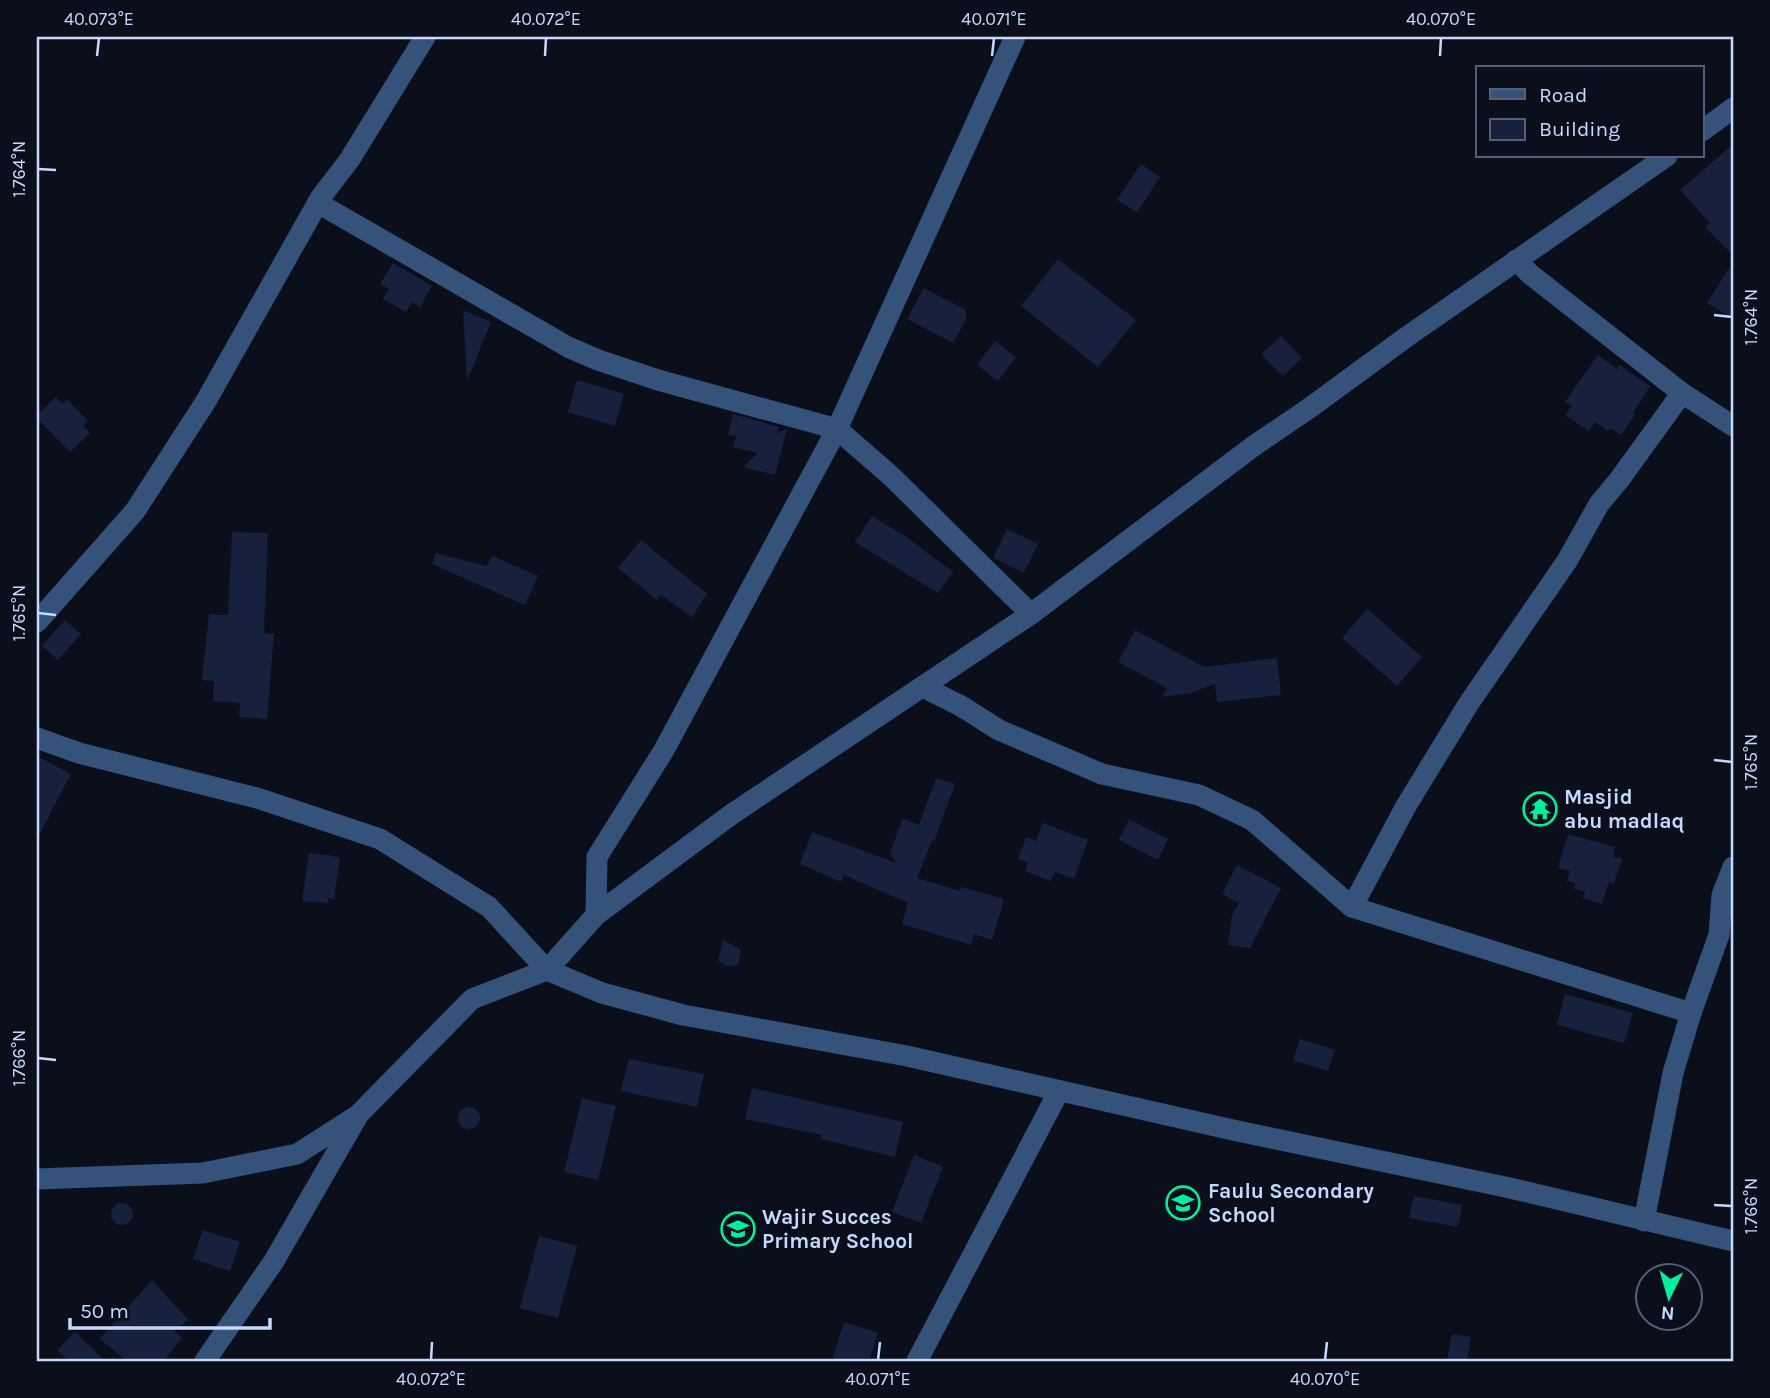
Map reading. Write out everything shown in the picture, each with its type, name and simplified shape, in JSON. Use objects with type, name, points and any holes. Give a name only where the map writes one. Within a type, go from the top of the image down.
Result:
[{"type":"street","points":[[37,622],[135,511],[206,401],[318,203],[350,159],[425,37]]},
{"type":"street","points":[[596,915],[597,858],[670,738],[837,429],[1015,37]]},
{"type":"street","points":[[1704,130],[1733,108]]},
{"type":"street","points":[[37,1179],[203,1173],[297,1153],[358,1115],[472,999],[547,970],[596,915],[732,814],[1031,614],[1255,445],[1664,158]]},
{"type":"street","points":[[318,203],[568,347],[658,380],[837,429],[891,476],[1031,614]]},
{"type":"street","points":[[1516,260],[1530,274],[1682,393],[1733,426]]},
{"type":"street","points":[[1352,907],[1406,806],[1469,703],[1567,561],[1599,505],[1682,393]]},
{"type":"street","points":[[923,687],[961,706],[999,730],[1102,774],[1199,795],[1252,820],[1352,907],[1691,1013]]},
{"type":"street","points":[[37,738],[79,753],[257,798],[380,838],[489,907],[547,970],[602,993],[683,1015],[907,1056],[1510,1188],[1733,1241]]},
{"type":"street","points":[[1644,1221],[1673,1073],[1719,935],[1722,895],[1733,867]]},
{"type":"street","points":[[917,1361],[1059,1091]]},
{"type":"street","points":[[205,1361],[274,1261],[358,1115]]},
{"type":"building","points":[[1733,144],[1733,255],[1705,227],[1710,223],[1680,190]]},
{"type":"building","points":[[1141,164],[1160,177],[1137,212],[1117,200]]},
{"type":"building","points":[[1058,259],[1136,320],[1098,367],[1021,306]]},
{"type":"building","points":[[1733,262],[1733,319],[1707,303]]},
{"type":"building","points":[[393,263],[432,286],[420,307],[412,302],[406,312],[383,299],[389,289],[380,284]]},
{"type":"building","points":[[924,288],[966,310],[966,319],[953,343],[907,319]]},
{"type":"building","points":[[463,310],[491,322],[467,381]]},
{"type":"building","points":[[1281,336],[1302,358],[1283,376],[1261,354]]},
{"type":"building","points":[[995,341],[1016,357],[998,381],[977,365]]},
{"type":"building","points":[[1598,355],[1617,369],[1619,365],[1650,386],[1621,435],[1610,428],[1608,431],[1595,422],[1589,431],[1565,415],[1572,406],[1565,402]]},
{"type":"building","points":[[577,380],[624,394],[615,426],[568,412]]},
{"type":"building","points":[[56,397],[62,404],[67,399],[88,421],[83,426],[90,433],[70,452],[37,418]]},
{"type":"building","points":[[733,414],[779,427],[777,433],[787,429],[775,475],[743,467],[758,453],[733,447],[736,436],[728,435]]},
{"type":"building","points":[[872,516],[905,536],[953,572],[938,593],[855,542]]},
{"type":"building","points":[[1007,529],[1038,544],[1024,573],[993,558]]},
{"type":"building","points":[[232,532],[268,533],[264,633],[274,634],[267,719],[239,717],[240,703],[213,701],[214,681],[202,680],[209,614],[228,615]]},
{"type":"building","points":[[641,540],[707,594],[692,617],[661,595],[657,600],[618,568]]},
{"type":"building","points":[[436,553],[487,566],[492,556],[538,576],[525,605],[432,564]]},
{"type":"building","points":[[1367,609],[1422,657],[1397,686],[1342,638]]},
{"type":"building","points":[[65,620],[81,634],[58,660],[42,646]]},
{"type":"building","points":[[1135,630],[1204,667],[1277,658],[1281,695],[1217,702],[1215,684],[1190,693],[1162,697],[1167,688],[1118,662]]},
{"type":"building","points":[[37,756],[71,774],[37,839]]},
{"type":"building","points":[[936,778],[955,784],[934,842],[932,841],[917,878],[960,891],[961,887],[1004,899],[992,940],[974,934],[971,945],[902,924],[908,903],[844,875],[841,882],[800,864],[812,832],[896,863],[890,853],[903,818],[919,825]]},
{"type":"building","points":[[1129,819],[1168,839],[1158,860],[1119,840]]},
{"type":"building","points":[[1043,823],[1088,840],[1074,879],[1055,872],[1051,881],[1025,871],[1028,863],[1018,859],[1026,837],[1036,841]]},
{"type":"building","points":[[1568,834],[1615,847],[1613,857],[1622,859],[1614,884],[1609,882],[1602,904],[1583,898],[1585,892],[1574,889],[1575,883],[1567,881],[1570,871],[1558,868]]},
{"type":"building","points":[[309,853],[340,857],[334,899],[328,898],[328,903],[302,901]]},
{"type":"building","points":[[1237,865],[1281,888],[1250,948],[1228,945],[1232,916],[1239,903],[1222,894]]},
{"type":"building","points":[[723,940],[741,950],[738,965],[727,966],[718,961]]},
{"type":"building","points":[[1565,994],[1633,1013],[1624,1043],[1557,1025]]},
{"type":"building","points":[[1300,1039],[1335,1050],[1328,1071],[1293,1060]]},
{"type":"building","points":[[629,1059],[704,1074],[697,1107],[621,1091]]},
{"type":"building","points":[[752,1088],[903,1122],[895,1157],[821,1139],[822,1135],[745,1119]]},
{"type":"building","points":[[582,1098],[616,1106],[598,1180],[564,1172]]},
{"type":"building","points":[[469,1107],[477,1110],[480,1118],[477,1126],[469,1129],[461,1126],[458,1118],[461,1110]]},
{"type":"building","points":[[914,1155],[943,1167],[921,1223],[892,1212]]},
{"type":"building","points":[[1414,1196],[1462,1205],[1458,1227],[1409,1218]]},
{"type":"building","points":[[122,1203],[130,1206],[133,1214],[130,1222],[122,1225],[114,1222],[111,1214],[114,1206]]},
{"type":"building","points":[[203,1230],[240,1242],[230,1271],[193,1259]]},
{"type":"building","points":[[539,1236],[577,1246],[558,1318],[520,1308]]},
{"type":"building","points":[[152,1280],[188,1320],[174,1331],[182,1338],[163,1361],[127,1361],[100,1339]]},
{"type":"building","points":[[844,1322],[878,1333],[869,1361],[832,1361]]},
{"type":"building","points":[[75,1332],[105,1361],[69,1361],[57,1350]]},
{"type":"building","points":[[1452,1334],[1471,1337],[1467,1361],[1447,1359]]},
{"type":"place","name":"Masjid abu madlaq","points":[[1540,809]]},
{"type":"place","name":"Faulu Secondary School","points":[[1183,1203]]},
{"type":"place","name":"Wajir Succes Primary School","points":[[738,1229]]}]
